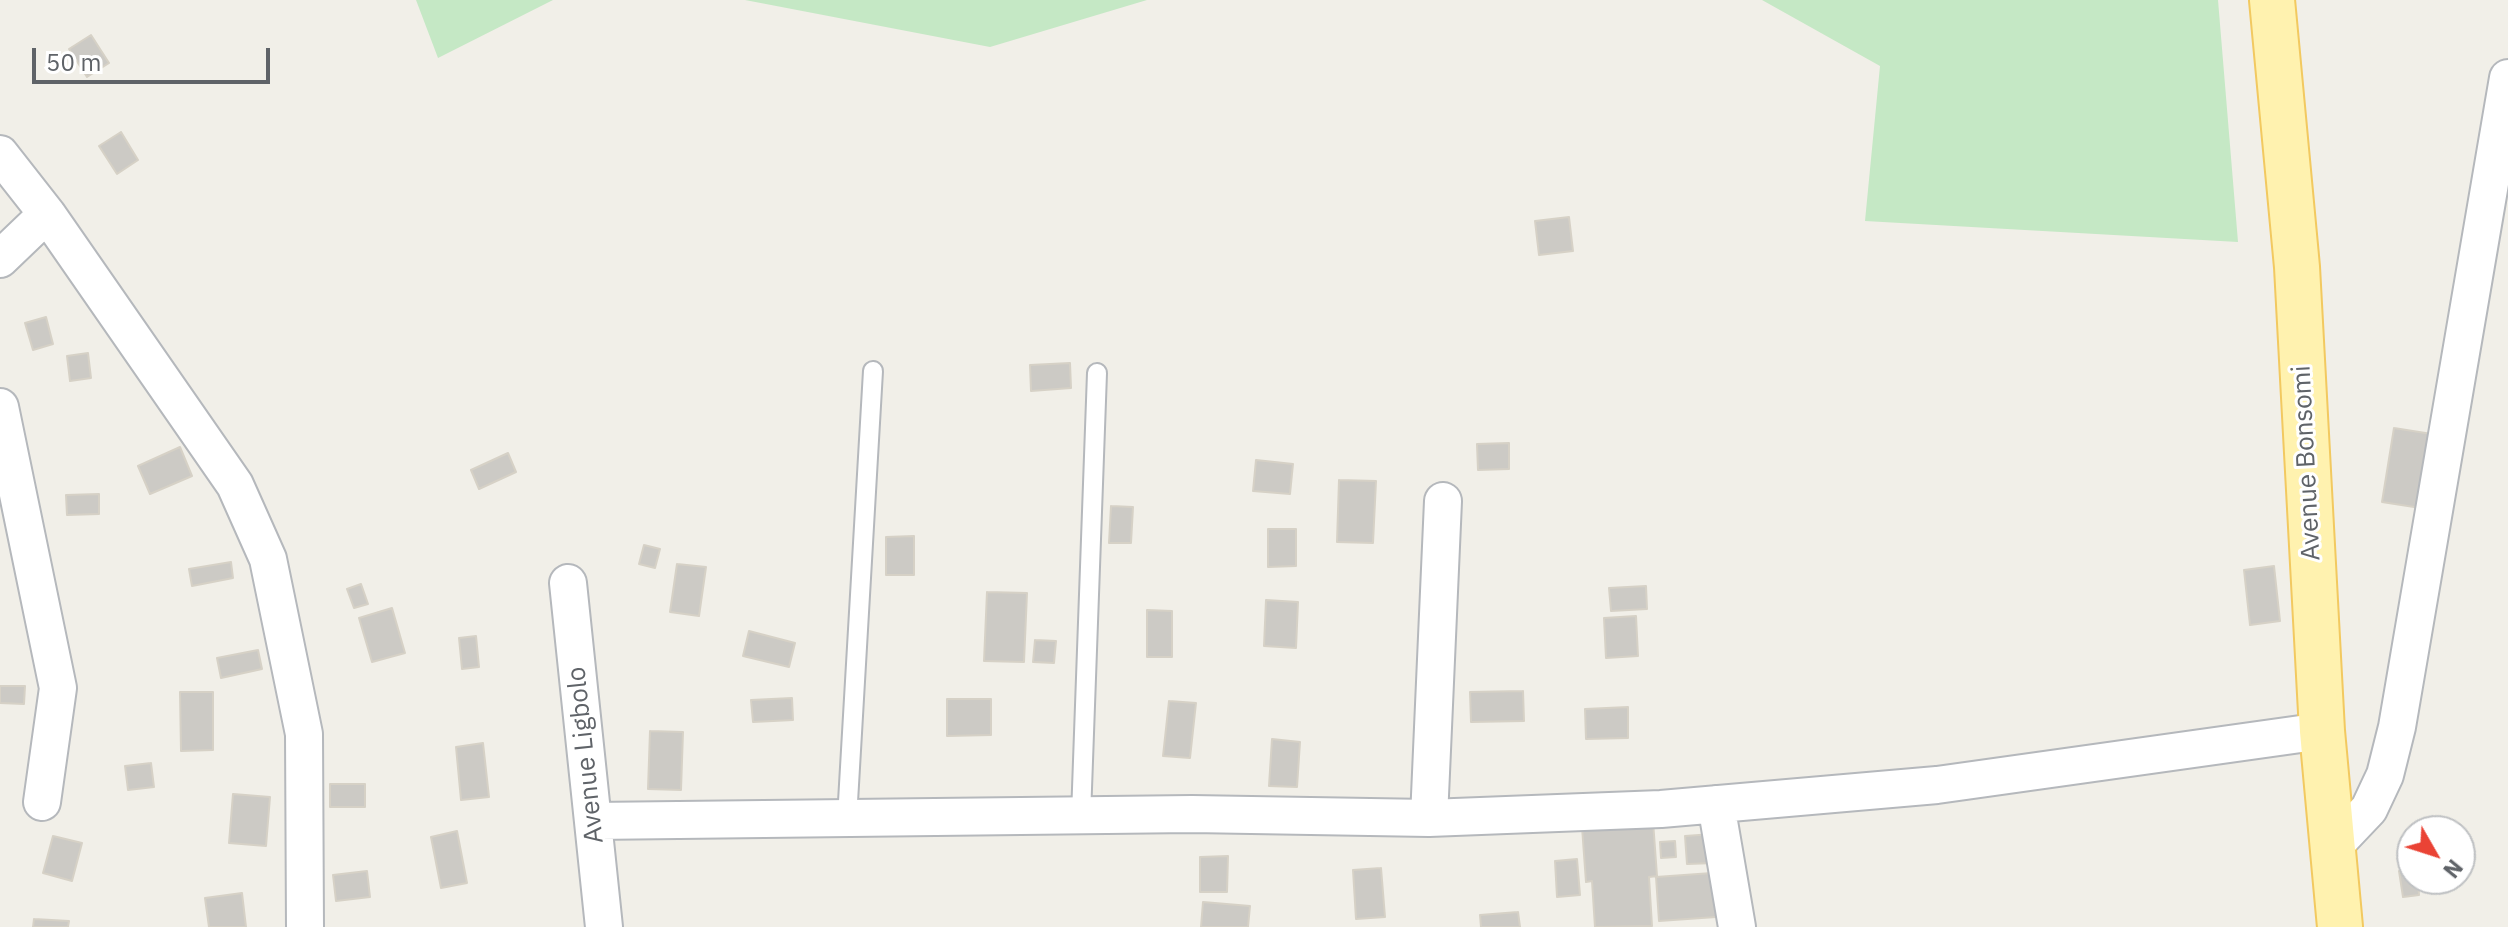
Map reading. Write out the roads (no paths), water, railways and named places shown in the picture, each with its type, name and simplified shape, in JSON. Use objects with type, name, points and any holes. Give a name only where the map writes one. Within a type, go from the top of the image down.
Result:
[{"type":"main road","name":"Avenue Bonsomi","points":[[2272,0],[2297,267],[2322,731],[2340,927]]},
{"type":"street","points":[[2331,849],[2369,809],[2385,775],[2397,727],[2508,78]]},
{"type":"street","points":[[0,154],[47,214],[235,485],[268,559],[304,734],[305,927]]},
{"type":"street","points":[[0,259],[47,214]]},
{"type":"street","points":[[0,407],[58,688],[42,802]]},
{"type":"street","points":[[1429,818],[1443,501]]},
{"type":"street","name":"Avenue Ligbolo","points":[[568,583],[604,927]]},
{"type":"street","points":[[593,821],[1081,816],[1429,818],[1716,804],[1937,785],[2322,731]]},
{"type":"street","points":[[1716,804],[1737,927]]},
{"type":"lane","points":[[847,819],[873,371]]},
{"type":"lane","points":[[1081,816],[1097,373]]}]
